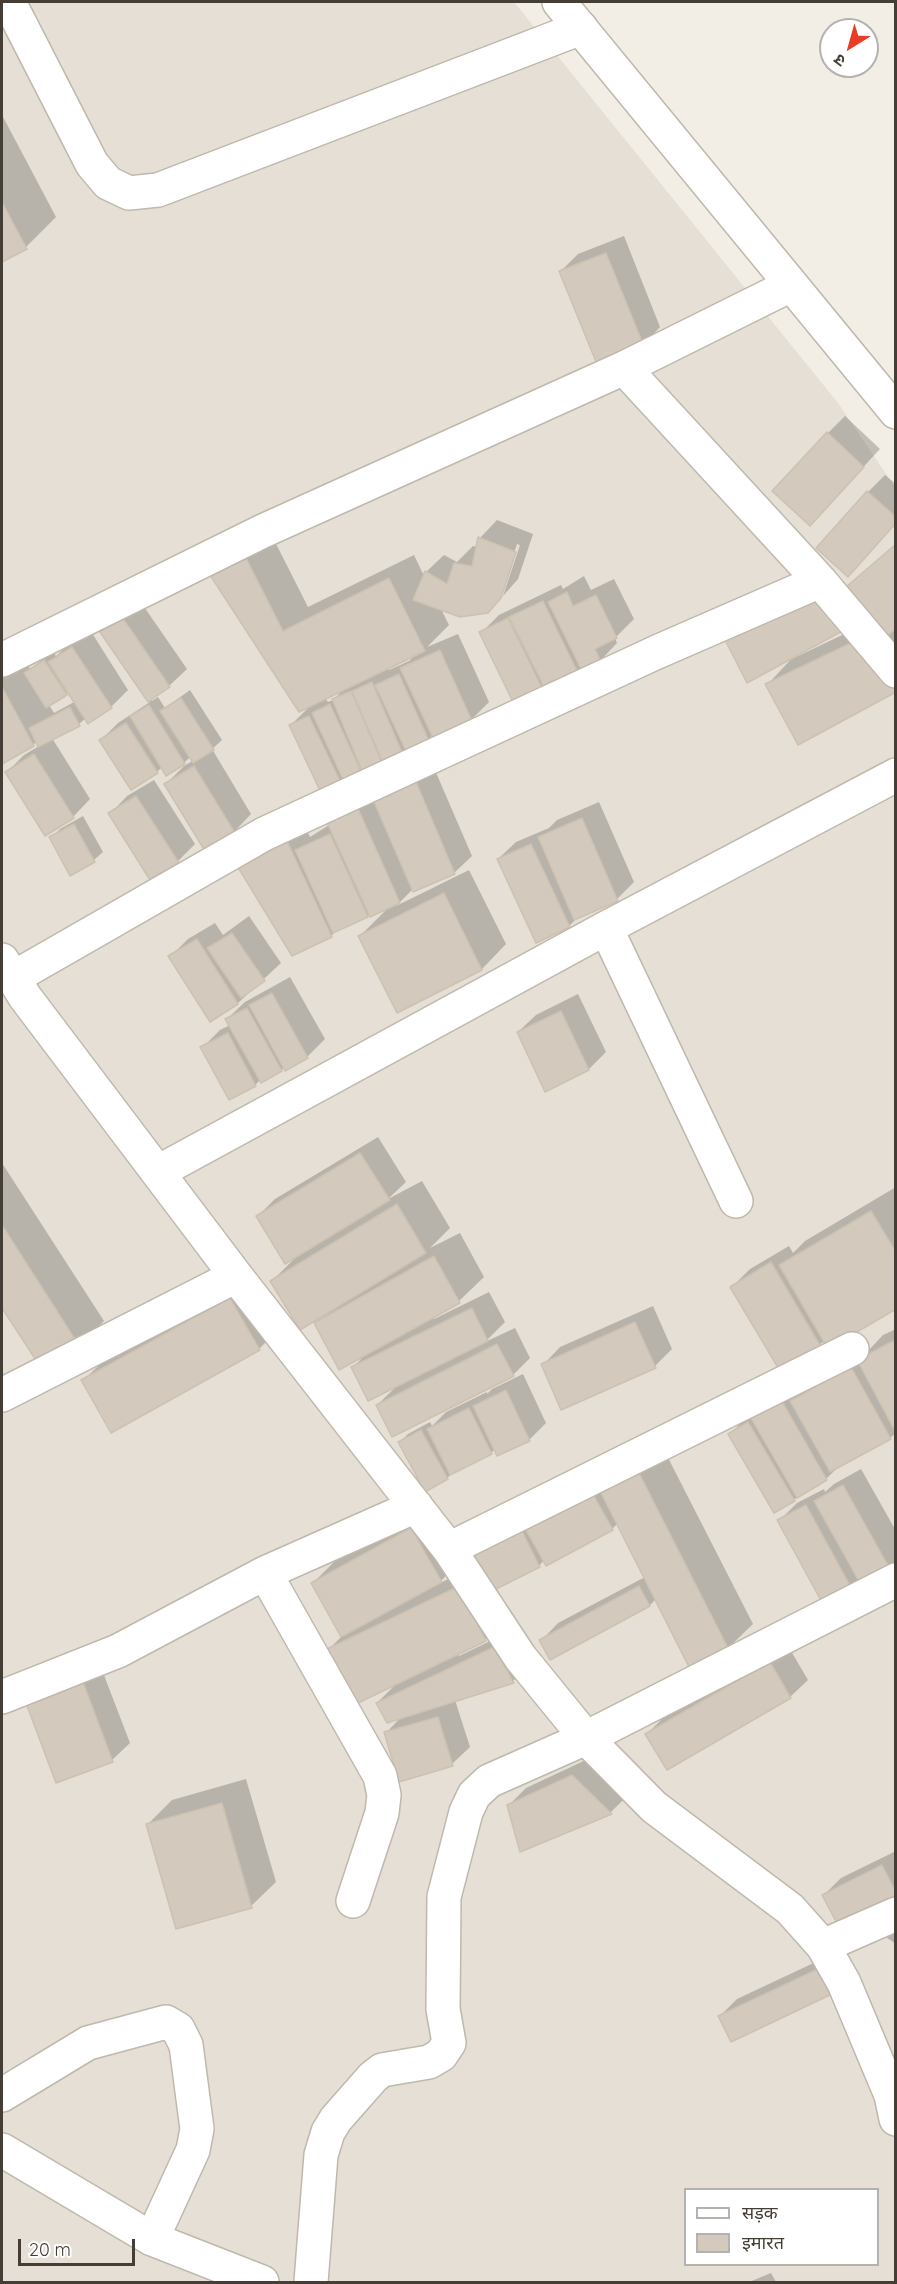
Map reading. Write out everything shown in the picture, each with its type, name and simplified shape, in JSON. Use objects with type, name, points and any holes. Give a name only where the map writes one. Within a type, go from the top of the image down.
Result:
[{"type":"street","points":[[9,2],[92,164],[108,183],[129,194],[158,190],[581,28]]},
{"type":"street","points":[[559,2],[896,412]]},
{"type":"street","points":[[2,660],[305,512],[624,368],[791,285]]},
{"type":"street","points":[[624,368],[820,581],[896,671]]},
{"type":"street","points":[[820,581],[657,652],[264,834],[8,969],[25,997],[236,1276],[449,1549],[520,1657],[586,1738],[654,1807],[790,1909],[823,1946],[844,1983],[894,2103]]},
{"type":"street","points":[[158,1172],[606,928],[896,775]]},
{"type":"street","points":[[606,928],[736,1201]]},
{"type":"street","points":[[2,1395],[236,1276]]},
{"type":"street","points":[[449,1549],[852,1349]]},
{"type":"street","points":[[2,1697],[118,1651],[265,1574],[416,1506]]},
{"type":"street","points":[[265,1574],[380,1776],[384,1795],[382,1813],[353,1901]]},
{"type":"street","points":[[311,2283],[321,2155],[328,2132],[336,2119],[382,2070],[429,2062],[441,2055],[449,2043],[443,2009],[444,1897],[466,1812],[474,1795],[489,1781],[586,1738],[896,1580]]},
{"type":"street","points":[[823,1946],[896,1914]]},
{"type":"street","points":[[2,2095],[88,2043],[166,2022],[178,2029],[186,2044],[197,2129],[193,2150],[152,2239]]},
{"type":"street","points":[[2,2150],[152,2239],[262,2283]]},
{"type":"shaded area","points":[[2,2],[514,2],[838,403],[895,487],[895,2282],[2,2282]]},
{"type":"building","points":[[2,202],[27,249],[2,262]]},
{"type":"building","points":[[606,253],[644,346],[597,364],[559,271]]},
{"type":"building","points":[[827,432],[864,467],[810,526],[772,491]]},
{"type":"building","points":[[867,491],[896,517],[896,523],[848,577],[816,548]]},
{"type":"building","points":[[478,537],[516,552],[501,598],[488,613],[460,617],[413,600],[425,571],[447,584],[454,563],[472,566]]},
{"type":"building","points":[[896,544],[896,629],[888,635],[846,587]]},
{"type":"building","points":[[245,556],[283,631],[389,578],[425,651],[299,712],[210,575]]},
{"type":"building","points":[[567,592],[573,606],[596,595],[617,638],[595,649],[601,662],[582,671],[548,602]]},
{"type":"building","points":[[821,594],[846,629],[747,683],[725,640]]},
{"type":"building","points":[[543,601],[579,675],[546,691],[509,617]]},
{"type":"building","points":[[122,617],[170,687],[148,702],[100,632]]},
{"type":"building","points":[[508,618],[543,690],[514,704],[479,632]]},
{"type":"building","points":[[857,640],[896,687],[896,692],[798,745],[765,684]]},
{"type":"building","points":[[72,647],[112,708],[88,724],[48,662]]},
{"type":"building","points":[[440,650],[472,721],[433,738],[400,668]]},
{"type":"building","points":[[44,660],[67,695],[46,708],[24,673]]},
{"type":"building","points":[[399,674],[429,741],[406,751],[375,685]]},
{"type":"building","points":[[372,682],[404,757],[384,765],[352,691]]},
{"type":"building","points":[[2,687],[34,746],[2,764]]},
{"type":"building","points":[[351,691],[383,765],[363,773],[332,699]]},
{"type":"building","points":[[181,698],[214,750],[193,763],[160,711]]},
{"type":"building","points":[[330,704],[364,778],[346,786],[312,713]]},
{"type":"building","points":[[149,705],[185,764],[166,776],[130,716]]},
{"type":"building","points":[[70,707],[80,726],[38,747],[29,728]]},
{"type":"building","points":[[309,716],[343,787],[323,797],[289,725]]},
{"type":"building","points":[[126,723],[158,773],[131,790],[99,740]]},
{"type":"building","points":[[34,754],[74,818],[45,836],[5,772]]},
{"type":"building","points":[[194,766],[235,833],[205,851],[164,784]]},
{"type":"building","points":[[414,777],[455,874],[413,892],[371,795]]},
{"type":"building","points":[[136,796],[179,863],[150,880],[108,813]]},
{"type":"building","points":[[356,804],[400,903],[370,917],[325,818]]},
{"type":"building","points":[[582,818],[618,901],[574,920],[538,837]]},
{"type":"building","points":[[74,824],[95,862],[70,876],[49,837]]},
{"type":"building","points":[[330,834],[368,917],[333,933],[295,850]]},
{"type":"building","points":[[287,841],[332,937],[292,956],[233,859]]},
{"type":"building","points":[[531,844],[570,927],[536,943],[497,859]]},
{"type":"building","points":[[444,893],[482,970],[397,1013],[358,936]]},
{"type":"building","points":[[232,933],[265,981],[241,998],[207,948]]},
{"type":"building","points":[[197,939],[238,1004],[210,1022],[168,956]]},
{"type":"building","points":[[272,993],[308,1058],[285,1071],[249,1005]]},
{"type":"building","points":[[247,1008],[282,1071],[261,1083],[225,1019]]},
{"type":"building","points":[[561,1011],[589,1070],[545,1092],[517,1032]]},
{"type":"building","points":[[228,1033],[256,1086],[229,1100],[200,1047]]},
{"type":"building","points":[[360,1153],[390,1200],[285,1264],[256,1216]]},
{"type":"building","points":[[397,1204],[426,1253],[300,1330],[270,1281]]},
{"type":"building","points":[[871,1211],[896,1252],[896,1309],[828,1349],[779,1265]]},
{"type":"building","points":[[2,1225],[80,1347],[43,1371],[2,1308]]},
{"type":"building","points":[[434,1256],[460,1303],[339,1370],[314,1323]]},
{"type":"building","points":[[771,1262],[821,1347],[780,1371],[730,1287]]},
{"type":"building","points":[[230,1298],[260,1350],[111,1433],[81,1380]]},
{"type":"building","points":[[472,1308],[488,1341],[368,1401],[351,1367]]},
{"type":"building","points":[[635,1322],[656,1368],[561,1410],[541,1364]]},
{"type":"building","points":[[893,1341],[896,1346],[896,1433],[857,1360]]},
{"type":"building","points":[[497,1344],[514,1376],[392,1437],[376,1405]]},
{"type":"building","points":[[851,1367],[891,1439],[830,1472],[790,1401]]},
{"type":"building","points":[[506,1390],[530,1441],[497,1456],[473,1406]]},
{"type":"building","points":[[779,1396],[827,1480],[797,1498],[748,1413]]},
{"type":"building","points":[[469,1408],[492,1454],[450,1475],[427,1429]]},
{"type":"building","points":[[748,1422],[795,1501],[774,1513],[728,1434]]},
{"type":"building","points":[[421,1430],[448,1479],[425,1492],[398,1442]]},
{"type":"building","points":[[638,1471],[729,1650],[690,1669],[600,1491]]},
{"type":"building","points":[[843,1485],[890,1569],[861,1585],[814,1501]]},
{"type":"building","points":[[589,1487],[613,1530],[546,1566],[522,1523]]},
{"type":"building","points":[[806,1505],[853,1591],[824,1606],[777,1520]]},
{"type":"building","points":[[411,1528],[442,1582],[341,1637],[311,1583]]},
{"type":"building","points":[[521,1529],[540,1567],[492,1591],[473,1553]]},
{"type":"building","points":[[459,1586],[486,1641],[354,1705],[327,1649]]},
{"type":"building","points":[[639,1586],[650,1606],[550,1660],[539,1640]]},
{"type":"building","points":[[494,1647],[514,1683],[387,1723],[376,1703]]},
{"type":"building","points":[[770,1662],[791,1698],[667,1770],[645,1734]]},
{"type":"building","points":[[80,1674],[113,1762],[56,1783],[23,1695]]},
{"type":"building","points":[[438,1717],[453,1766],[399,1782],[384,1732]]},
{"type":"building","points":[[572,1775],[612,1814],[520,1852],[507,1805]]},
{"type":"building","points":[[222,1803],[252,1908],[176,1929],[146,1824]]},
{"type":"building","points":[[882,1865],[896,1892],[896,1905],[841,1931],[822,1895]]},
{"type":"building","points":[[820,1968],[832,1994],[731,2042],[718,2016]]}]
